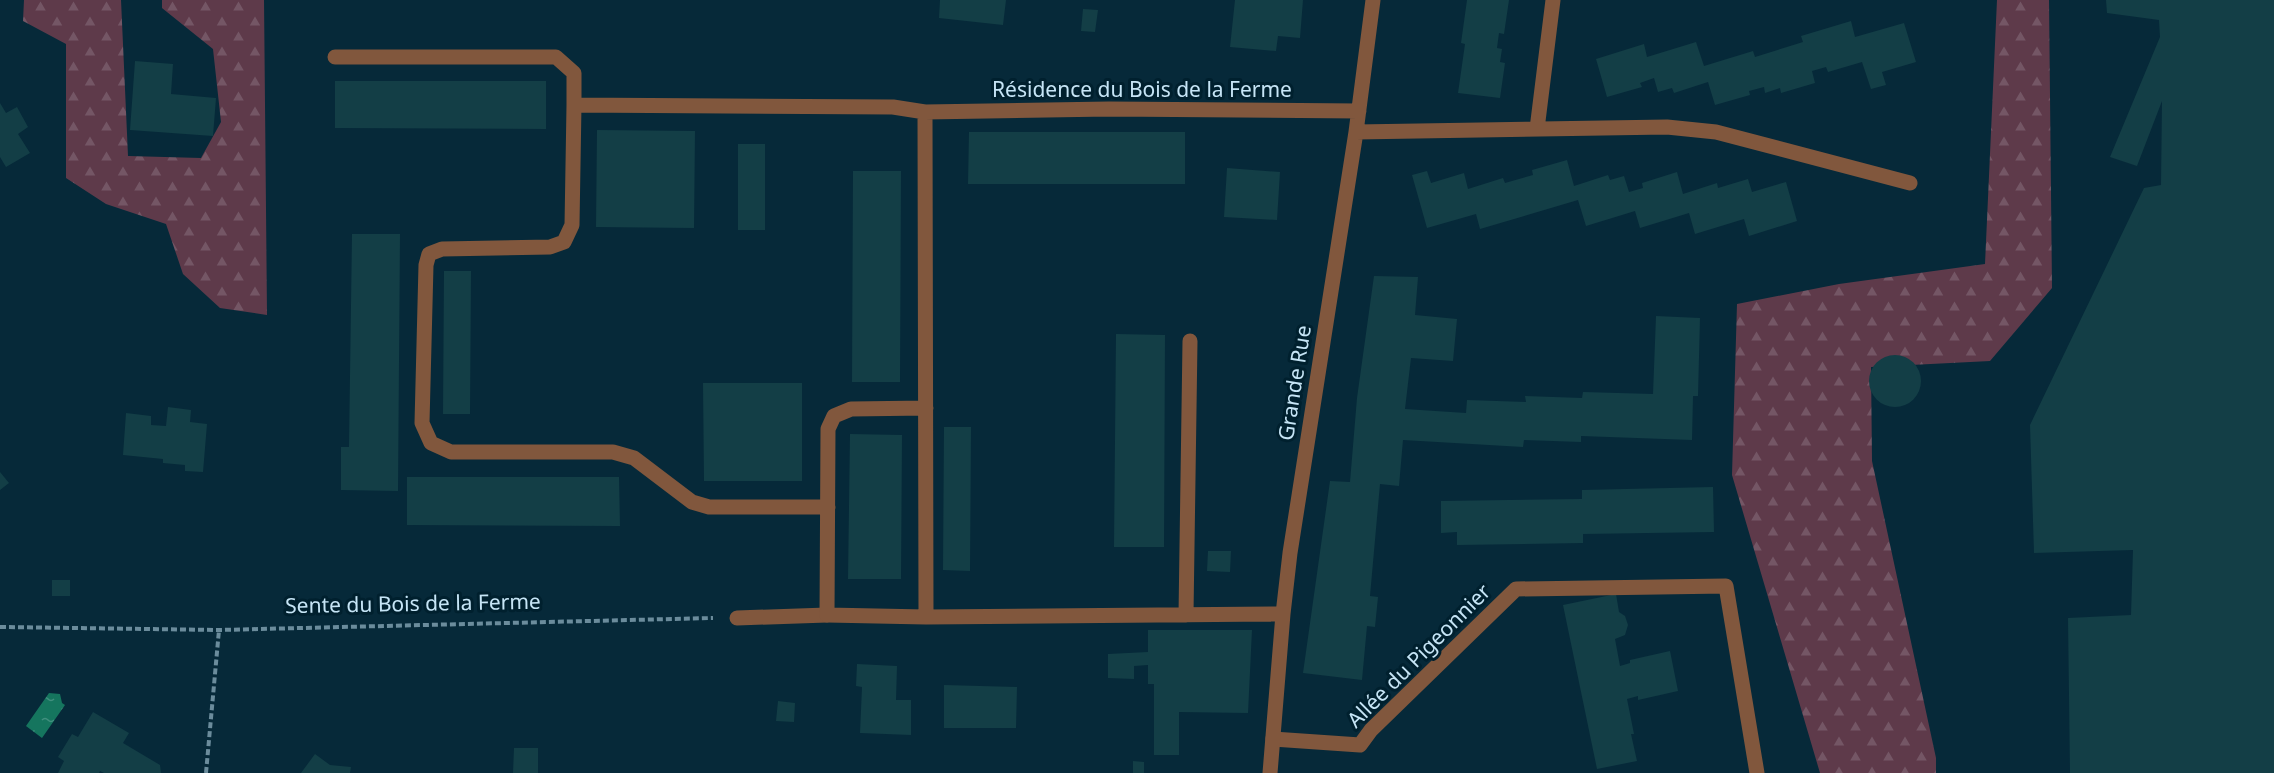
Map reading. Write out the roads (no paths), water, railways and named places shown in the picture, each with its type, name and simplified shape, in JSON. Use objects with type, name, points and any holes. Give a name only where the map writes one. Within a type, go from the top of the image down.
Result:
[{"type":"street","name":"Grande Rue","points":[[1270,773],[1283,614],[1356,132],[1373,0]]},
{"type":"street","points":[[1537,129],[1553,0]]},
{"type":"street","points":[[336,57],[556,57],[574,73],[572,225],[564,242],[550,247],[442,249],[429,254],[426,265],[422,423],[431,443],[451,452],[613,452],[634,458],[692,502],[709,507],[828,507]]},
{"type":"street","name":"Résidence du Bois de la Ferme","points":[[574,105],[893,107],[925,112],[1359,111]]},
{"type":"street","points":[[925,112],[926,617]]},
{"type":"street","points":[[1356,132],[1667,127],[1716,132],[1910,183]]},
{"type":"street","points":[[1186,615],[1190,341]]},
{"type":"street","points":[[827,615],[828,429],[834,416],[851,409],[926,408]]},
{"type":"street","name":"Allée du Pigeonnier","points":[[1273,739],[1360,745],[1371,730],[1516,589],[1726,586],[1757,773]]},
{"type":"street","points":[[737,618],[827,615],[926,617],[1283,614]]},
{"type":"water","points":[[49,693],[60,694],[62,703],[65,705],[42,738],[26,726]]}]
